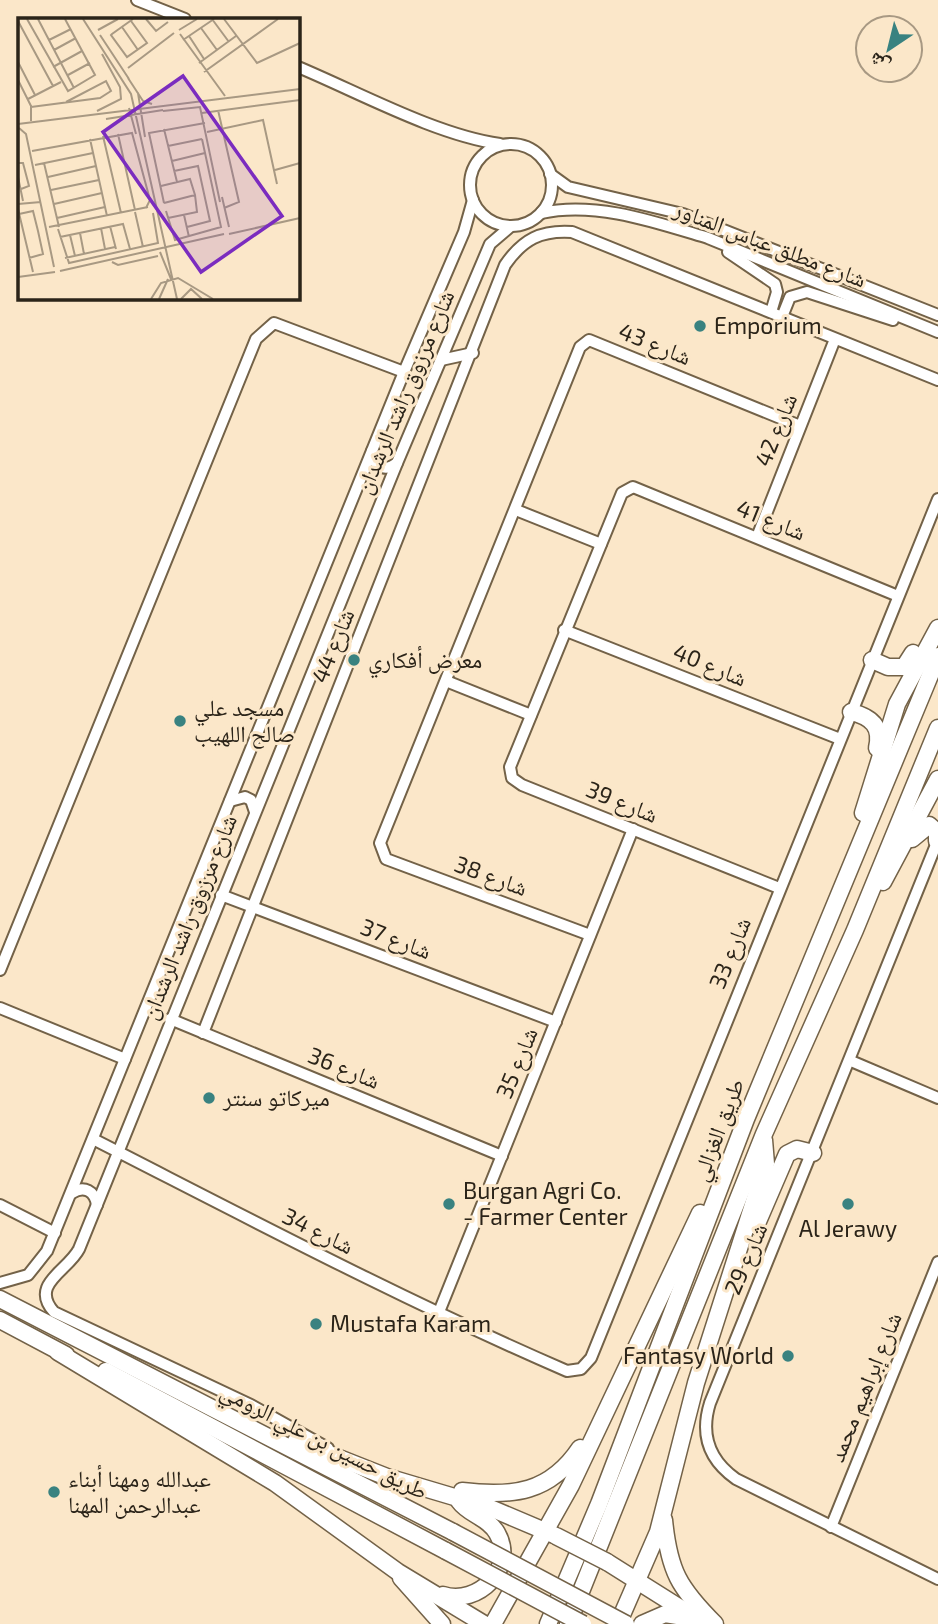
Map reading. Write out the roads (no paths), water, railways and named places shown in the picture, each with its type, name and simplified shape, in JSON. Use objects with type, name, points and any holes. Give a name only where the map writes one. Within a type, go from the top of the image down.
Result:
[{"type":"highway","points":[[872,660],[888,667],[904,667],[930,627],[938,621]]},
{"type":"highway","points":[[847,876],[897,704],[938,628]]},
{"type":"highway","name":"طريق الغزالي","points":[[548,1624],[599,1504],[746,1119],[938,656]]},
{"type":"highway","points":[[850,712],[873,722],[880,734],[869,778],[869,794]]},
{"type":"highway","name":"طريق الغزالي","points":[[568,1624],[764,1134],[855,930],[938,728]]},
{"type":"highway","points":[[855,930],[899,855],[938,779]]},
{"type":"highway","points":[[899,855],[925,827],[934,827],[938,840]]},
{"type":"highway","points":[[493,1624],[551,1534],[612,1395],[746,1119]]},
{"type":"highway","points":[[618,1624],[638,1581],[663,1513],[696,1384],[766,1164],[764,1134]]},
{"type":"highway","points":[[734,1265],[752,1234],[783,1158],[797,1149],[813,1153]]},
{"type":"highway","name":"طريق حسين بن علي الرومي","points":[[0,1299],[626,1624]]},
{"type":"highway","name":"طريق حسين بن علي الرومي","points":[[0,1320],[58,1352],[137,1386],[583,1624]]},
{"type":"highway","points":[[58,1352],[275,1483],[398,1573],[484,1624]]},
{"type":"highway","points":[[422,1487],[501,1493],[543,1486],[569,1463],[612,1395]]},
{"type":"highway","points":[[193,1399],[352,1464],[488,1507],[551,1534],[607,1562],[706,1624]]},
{"type":"highway","points":[[398,1573],[406,1572],[439,1593],[456,1598],[477,1594],[489,1584],[502,1558],[500,1539],[488,1522],[465,1508],[457,1498]]},
{"type":"highway","points":[[663,1513],[667,1556],[673,1573],[686,1594],[715,1624]]},
{"type":"highway","points":[[398,1573],[409,1591],[442,1624]]},
{"type":"highway","points":[[642,1624],[658,1615],[673,1614],[700,1624]]},
{"type":"street","points":[[137,0],[182,18]]},
{"type":"street","points":[[299,67],[440,127],[480,141],[523,146],[532,150],[547,164],[551,195],[541,213],[522,225],[510,226],[488,219],[473,200],[470,188],[475,165],[482,155],[503,145]]},
{"type":"street","name":"شارع مطلق عباس المناور","points":[[550,174],[568,187],[683,214],[938,315]]},
{"type":"street","name":"شارع مرزوق راشد الرشدان","points":[[0,1283],[28,1275],[47,1251],[55,1233],[404,372],[464,232],[473,200]]},
{"type":"street","name":"شارع مطلق عباس المناور","points":[[541,213],[570,208],[587,209],[708,238],[938,332]]},
{"type":"street","name":"شارع مرزوق راشد الرشدان","points":[[352,1464],[286,1423],[54,1312],[48,1306],[45,1290],[48,1283],[74,1259],[397,463],[490,244],[510,226]]},
{"type":"street","name":"شارع 44","points":[[203,1033],[505,265],[517,248],[533,236],[552,231],[572,232],[938,380]]},
{"type":"street","points":[[708,238],[775,284],[777,292],[771,312]]},
{"type":"street","points":[[782,317],[790,297],[807,292],[885,318],[920,325]]},
{"type":"street","points":[[0,970],[256,339],[274,323],[404,372]]},
{"type":"street","points":[[441,360],[472,353],[453,332]]},
{"type":"street","name":"شارع 42","points":[[757,537],[835,339]]},
{"type":"street","name":"شارع 43","points":[[381,852],[380,843],[580,347],[589,340],[800,426]]},
{"type":"street","points":[[372,451],[372,457],[380,467],[392,467],[397,463]]},
{"type":"street","name":"شارع 41","points":[[627,489],[633,487],[898,596]]},
{"type":"street","name":"شارع 39","points":[[627,489],[622,493],[510,767],[512,778],[522,785],[779,888]]},
{"type":"street","name":"شارع 33","points":[[529,1354],[567,1371],[581,1369],[591,1358],[938,499]]},
{"type":"street","points":[[516,510],[601,544]]},
{"type":"street","name":"شارع 40","points":[[565,630],[839,739]]},
{"type":"street","points":[[446,681],[531,715]]},
{"type":"street","points":[[924,804],[938,793]]},
{"type":"street","points":[[230,801],[245,797],[255,806],[255,812]]},
{"type":"street","name":"شارع 35","points":[[439,1312],[633,829]]},
{"type":"street","name":"شارع 29","points":[[938,840],[851,1061],[710,1403],[705,1432],[715,1460],[724,1471],[938,1579]]},
{"type":"street","name":"شارع 38","points":[[381,852],[386,859],[590,935]]},
{"type":"street","name":"شارع 37","points":[[221,895],[556,1022]]},
{"type":"street","points":[[0,1008],[125,1059]]},
{"type":"street","name":"شارع 36","points":[[170,1019],[502,1156]]},
{"type":"street","points":[[851,1061],[938,1098]]},
{"type":"street","name":"شارع 34","points":[[93,1139],[226,1210],[529,1354]]},
{"type":"street","points":[[72,1193],[80,1189],[88,1190],[95,1196],[97,1205]]},
{"type":"street","points":[[0,1205],[55,1233]]},
{"type":"street","points":[[47,1251],[51,1265],[61,1270]]},
{"type":"street","name":"شارع إبراهيم محمد","points":[[831,1527],[938,1262]]},
{"type":"place","name":"Emporium","points":[[700,326]]},
{"type":"place","name":"معرض أفكاري","points":[[354,660]]},
{"type":"place","name":"مسجد علي صالح اللهيب","points":[[180,721]]},
{"type":"place","name":"ميركاتو سنتر","points":[[209,1098]]},
{"type":"place","name":"Burgan Agri Co. - Farmer Center","points":[[449,1204]]},
{"type":"place","name":"Al Jerawy","points":[[848,1204]]},
{"type":"place","name":"Mustafa Karam","points":[[316,1324]]},
{"type":"place","name":"Fantasy World","points":[[788,1356]]},
{"type":"place","name":"عبدالله ومهنا أبناء عبدالرحمن المهنا","points":[[54,1492]]}]
